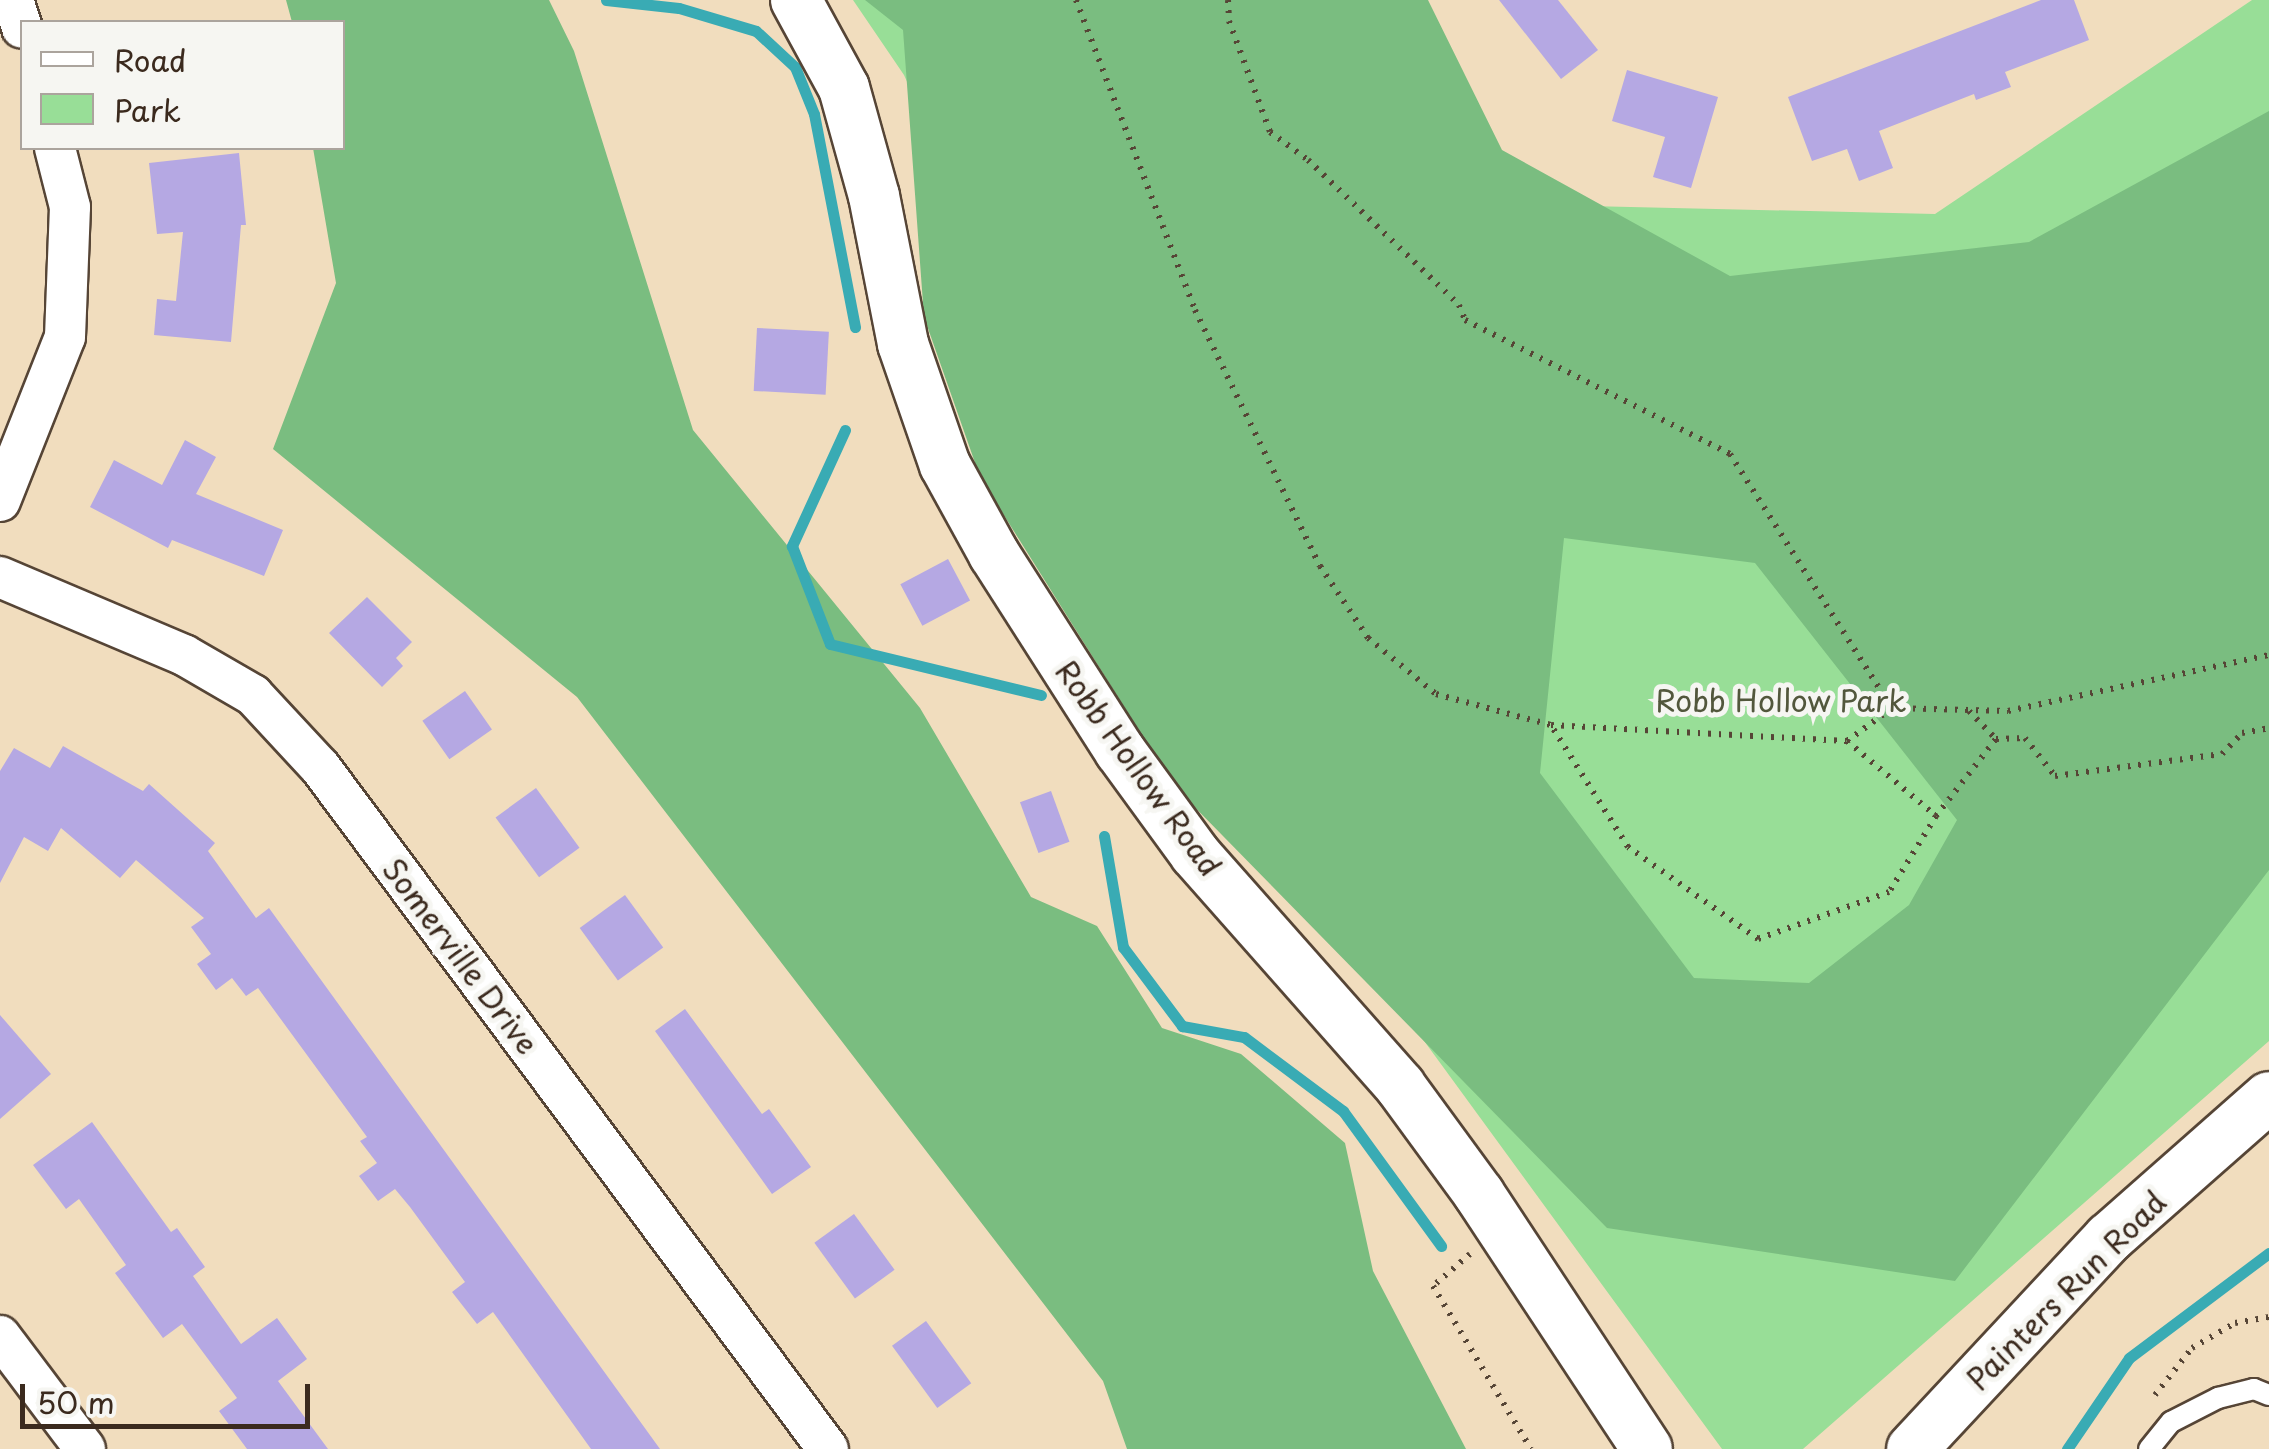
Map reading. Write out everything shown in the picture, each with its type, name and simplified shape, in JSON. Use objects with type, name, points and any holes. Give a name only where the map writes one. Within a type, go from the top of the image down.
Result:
[{"type":"street","name":"Robb Hollow Road","points":[[796,0],[844,88],[874,196],[903,344],[945,465],[994,554],[1120,751],[1195,854],[1400,1086],[1501,1228],[1647,1449]]},
{"type":"street","points":[[0,500],[65,337],[70,207],[56,150]]},
{"type":"street","name":"Somerville Drive","points":[[0,578],[184,655],[252,695],[320,767],[828,1449]]},
{"type":"street","name":"Painters Run Road","points":[[1912,1449],[2109,1238],[2269,1097]]},
{"type":"street","points":[[0,1336],[85,1449]]},
{"type":"lane","points":[[2149,1449],[2171,1422],[2218,1398],[2254,1389],[2269,1395]]},
{"type":"path","points":[[1076,0],[1195,310],[1320,566],[1368,638],[1436,694],[1551,725],[1847,741],[1936,816]]},
{"type":"path","points":[[1228,0],[1229,21],[1270,132],[1308,160],[1459,305],[1465,320],[1730,454],[1892,708]]},
{"type":"path","points":[[1847,741],[1892,708],[2008,711],[2269,655]]},
{"type":"path","points":[[1968,710],[1996,739],[2024,738],[2055,776],[2222,754],[2242,733],[2269,728]]},
{"type":"path","points":[[1551,725],[1628,847],[1758,939],[1889,892],[1936,816],[1996,739]]},
{"type":"path","points":[[1501,1228],[1433,1286],[1531,1449]]},
{"type":"path","points":[[2146,1408],[2192,1348],[2235,1323],[2269,1318]]},
{"type":"green space","points":[[286,0],[549,0],[574,51],[693,430],[920,708],[1031,897],[1097,926],[1162,1028],[1241,1054],[1345,1143],[1373,1271],[1466,1449],[1127,1449],[1103,1381],[577,697],[273,449],[336,283],[313,150],[345,150],[345,20],[291,20]]},
{"type":"green space","name":"Robb Hollow Park","points":[[853,0],[1369,0],[1463,203],[1935,214],[2252,0],[2269,0],[2269,1041],[1803,1449],[1722,1449],[1208,745],[904,75]]},
{"type":"green space","name":"Robb Hollow Park","points":[[865,0],[1428,0],[1502,150],[1730,276],[2029,242],[2269,111],[2269,870],[1955,1281],[1607,1228],[1173,785],[980,477],[924,317],[903,30]],"holes":[[[1564,538],[1755,563],[1957,820],[1909,905],[1809,983],[1694,978],[1540,773]]]},
{"type":"building","points":[[1499,0],[1558,0],[1598,50],[1561,79]]},
{"type":"building","points":[[2041,0],[2074,0],[2089,40],[2005,72],[2011,87],[1976,100],[1974,94],[1879,131],[1893,168],[1859,181],[1847,149],[1812,161],[1788,97]]},
{"type":"building","points":[[1627,70],[1718,97],[1691,188],[1653,177],[1665,137],[1612,121]]},
{"type":"building","points":[[239,153],[246,225],[241,225],[231,342],[154,335],[157,299],[176,301],[183,232],[157,234],[149,163]]},
{"type":"building","points":[[757,328],[829,332],[826,395],[754,391]]},
{"type":"building","points":[[185,440],[216,457],[196,494],[283,530],[264,576],[172,540],[168,548],[90,507],[114,460],[162,485]]},
{"type":"building","points":[[948,559],[970,600],[922,626],[900,584]]},
{"type":"building","points":[[367,597],[412,642],[396,658],[403,666],[382,687],[329,633]]},
{"type":"building","points":[[465,691],[492,730],[449,759],[422,721]]},
{"type":"building","points":[[63,746],[143,791],[149,784],[215,843],[208,851],[256,918],[269,908],[660,1449],[591,1449],[493,1312],[477,1324],[452,1292],[465,1282],[410,1207],[395,1189],[378,1201],[359,1176],[377,1163],[360,1141],[367,1137],[258,988],[246,996],[232,978],[216,990],[197,964],[211,954],[191,927],[204,918],[136,860],[120,878],[61,828],[48,851],[24,837],[0,883],[0,771],[14,748],[50,768]]},
{"type":"building","points":[[536,788],[579,848],[539,877],[496,817]]},
{"type":"building","points":[[1051,791],[1069,842],[1038,853],[1020,802]]},
{"type":"building","points":[[625,895],[663,948],[618,981],[580,928]]},
{"type":"building","points":[[685,1009],[762,1114],[769,1109],[811,1167],[772,1194],[655,1031]]},
{"type":"building","points":[[0,1015],[51,1074],[0,1119]]},
{"type":"building","points":[[92,1122],[171,1232],[177,1228],[205,1267],[193,1276],[241,1344],[277,1318],[307,1359],[278,1381],[328,1449],[247,1449],[219,1411],[237,1398],[182,1324],[163,1338],[115,1273],[126,1265],[79,1199],[66,1209],[33,1165]]},
{"type":"building","points":[[854,1214],[895,1270],[855,1299],[814,1243]]},
{"type":"building","points":[[926,1321],[971,1383],[937,1408],[892,1346]]},
{"type":"waterway","points":[[606,0],[679,8],[756,31],[795,67],[814,114],[855,327]]},
{"type":"waterway","points":[[845,430],[792,546],[830,644],[1041,695]]},
{"type":"waterway","points":[[1104,836],[1123,947],[1182,1026],[1244,1037],[1343,1111],[1441,1246]]},
{"type":"waterway","points":[[2067,1449],[2129,1358],[2269,1253]]}]
